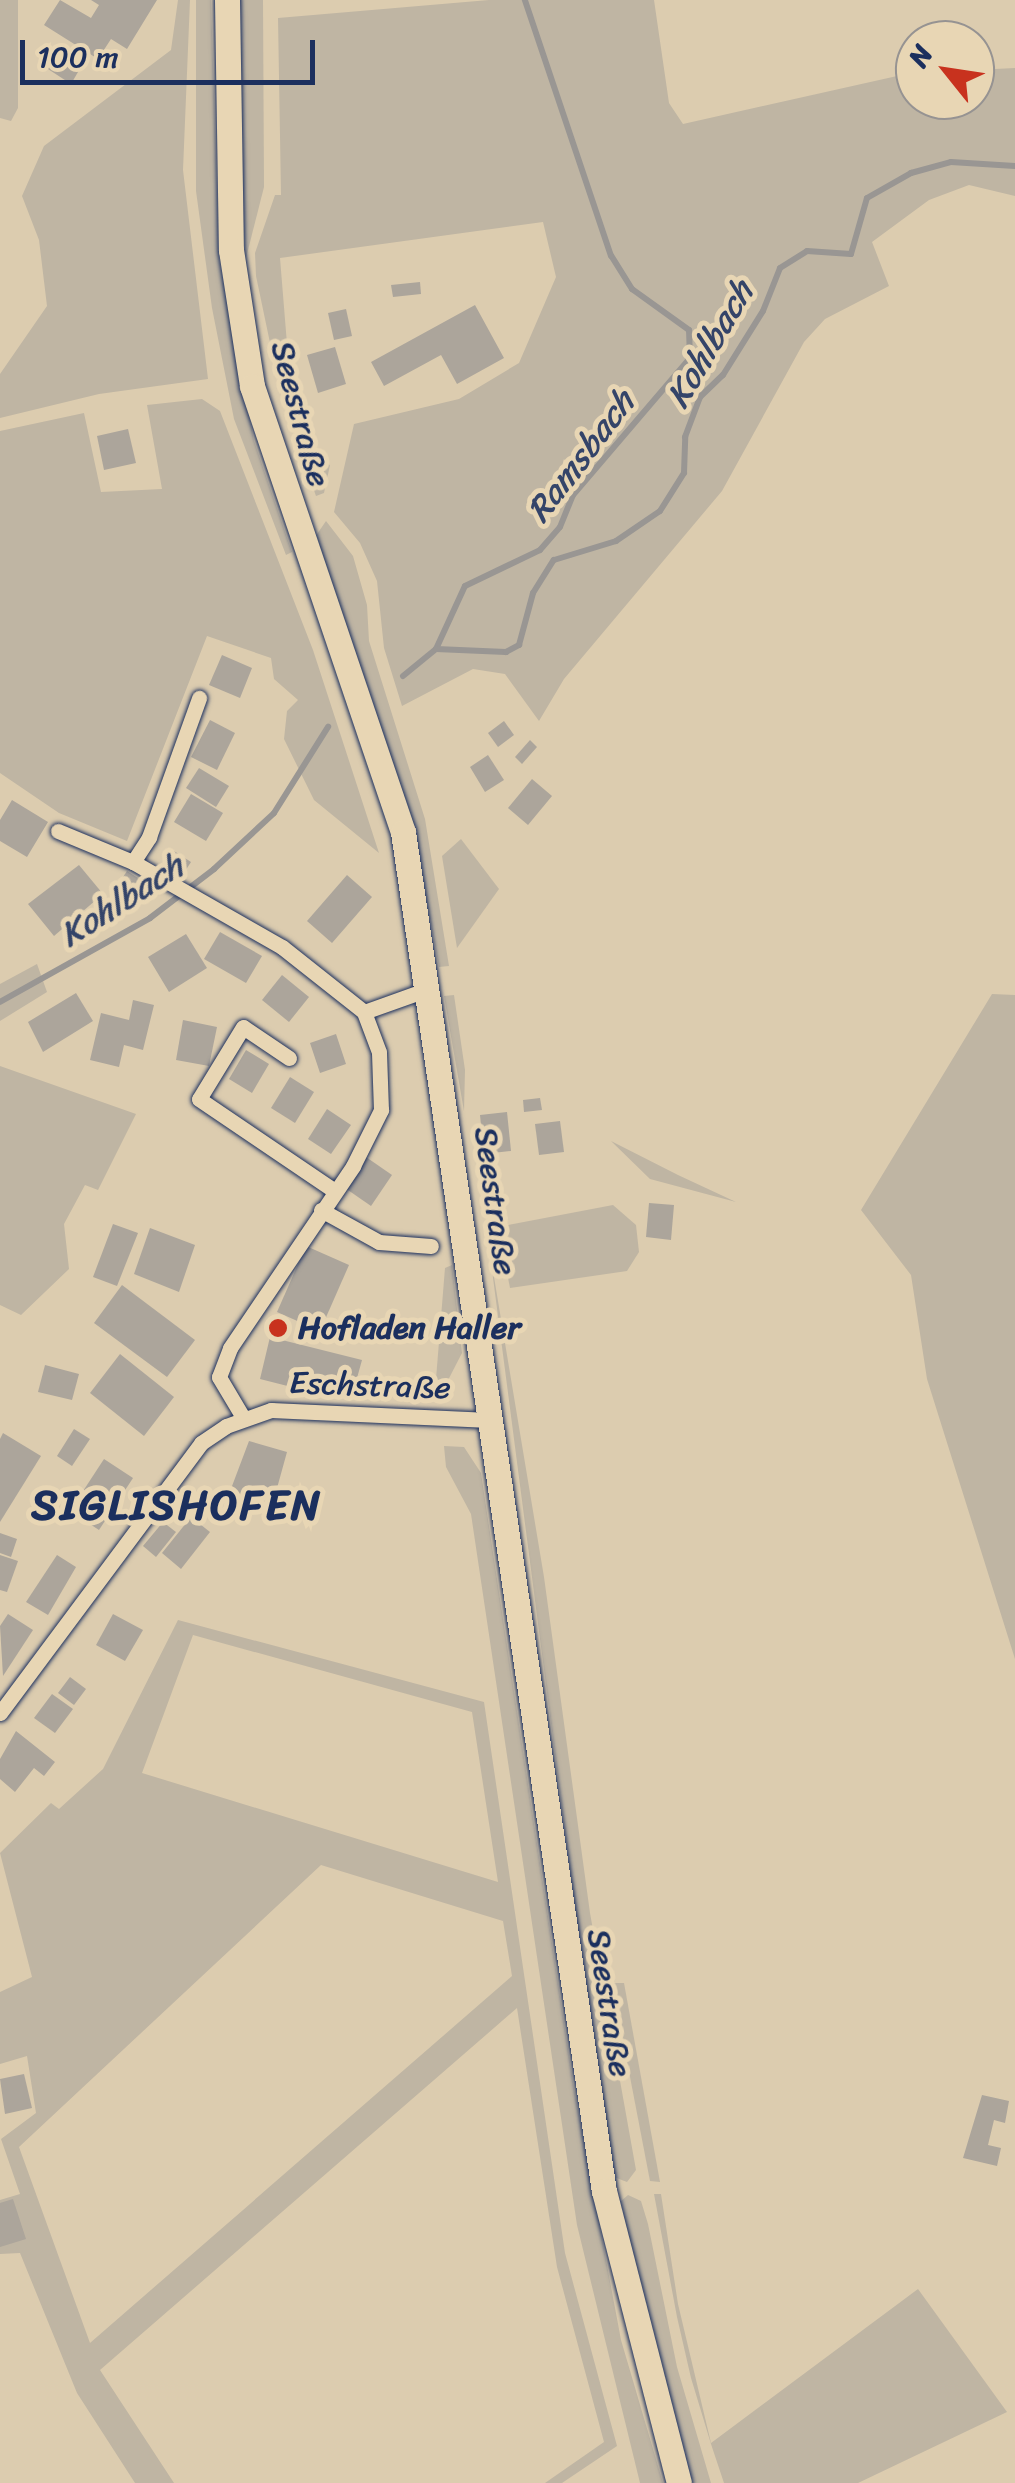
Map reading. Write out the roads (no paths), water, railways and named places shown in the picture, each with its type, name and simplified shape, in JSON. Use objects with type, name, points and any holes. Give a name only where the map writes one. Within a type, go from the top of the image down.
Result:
[{"type":"main road","name":"Seestraße","points":[[227,0],[230,250],[252,386],[404,832],[431,988],[604,2191],[679,2483]]},
{"type":"street","points":[[132,862],[149,837],[198,698]]},
{"type":"street","points":[[58,831],[132,862],[282,947],[364,1012],[378,1052],[381,1110],[321,1210],[379,1242],[431,1246]]},
{"type":"street","points":[[364,1012],[431,988]]},
{"type":"street","points":[[289,1058],[243,1028],[199,1099],[335,1190]]},
{"type":"street","name":"Eschstraße","points":[[244,1419],[226,1400],[219,1377],[230,1348],[321,1210]]},
{"type":"street","name":"Eschstraße","points":[[0,1713],[201,1443],[244,1419],[271,1410],[494,1420]]},
{"type":"waterway","name":"Ramsbach","points":[[436,649],[465,586],[540,550],[560,527],[573,495],[690,358],[689,330],[632,289],[611,256],[525,0]]},
{"type":"waterway","name":"Kohlbach","points":[[403,676],[436,649],[506,652],[519,645],[533,593],[554,560],[616,541],[660,511],[684,473],[685,437],[700,397],[723,375],[763,311],[780,268],[807,251],[851,254],[867,198],[911,173],[951,162],[1015,166]]},
{"type":"waterway","name":"Kohlbach","points":[[0,1002],[150,918],[214,869],[274,813],[328,727]]},
{"type":"place","name":"Hofladen Haller","points":[[278,1328]]},
{"type":"district","name":"SIGLISHOFEN","points":[[177,1505]]}]
